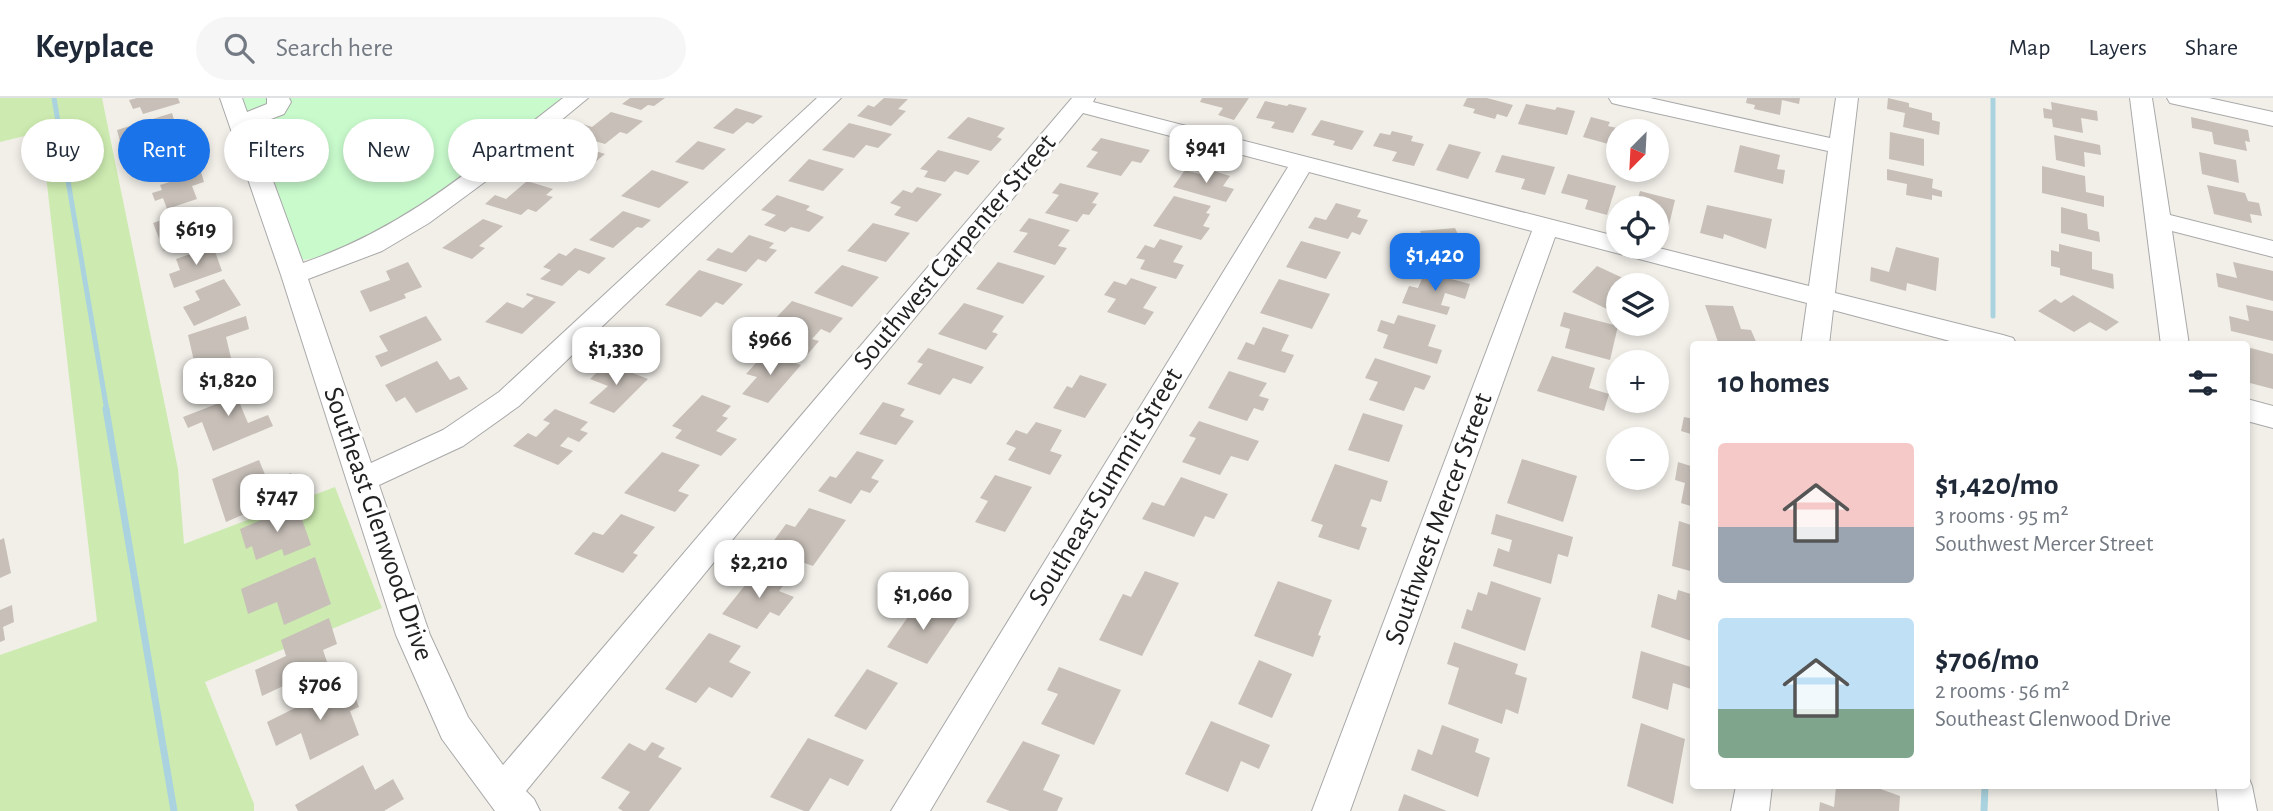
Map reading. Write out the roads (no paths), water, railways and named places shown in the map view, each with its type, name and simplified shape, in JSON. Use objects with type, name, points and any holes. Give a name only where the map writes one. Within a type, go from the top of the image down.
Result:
[{"type":"street","points":[[236,111],[276,109],[280,102],[278,98]]},
{"type":"street","points":[[294,275],[350,255],[396,233],[577,98]]},
{"type":"street","points":[[362,480],[453,438],[509,399],[830,98]]},
{"type":"street","points":[[1620,98],[1840,147]]},
{"type":"street","points":[[1816,341],[1847,98]]},
{"type":"street","points":[[2141,98],[2174,341]]},
{"type":"street","points":[[2178,98],[2273,119]]},
{"type":"street","points":[[1081,101],[1302,163],[1606,242]]},
{"type":"street","name":"Southwest Carpenter Street","points":[[512,802],[1081,101]]},
{"type":"street","name":"Southeast Glenwood Drive","points":[[236,111],[294,275],[413,635],[455,728],[512,802]]},
{"type":"street","name":"Southeast Summit Street","points":[[910,811],[1302,163]]},
{"type":"street","points":[[2158,220],[2273,248]]},
{"type":"street","name":"Southwest Mercer Street","points":[[1331,811],[1546,227]]},
{"type":"street","points":[[1669,258],[1988,341]]},
{"type":"street","points":[[2250,411],[2273,417]]},
{"type":"street","points":[[1750,811],[1754,789]]},
{"type":"street","points":[[2234,789],[2238,811]]},
{"type":"waterway","points":[[54,98],[107,411]]},
{"type":"waterway","points":[[1993,98],[1993,316]]},
{"type":"waterway","points":[[106,409],[174,811]]},
{"type":"waterway","points":[[1984,811],[1985,789]]}]
